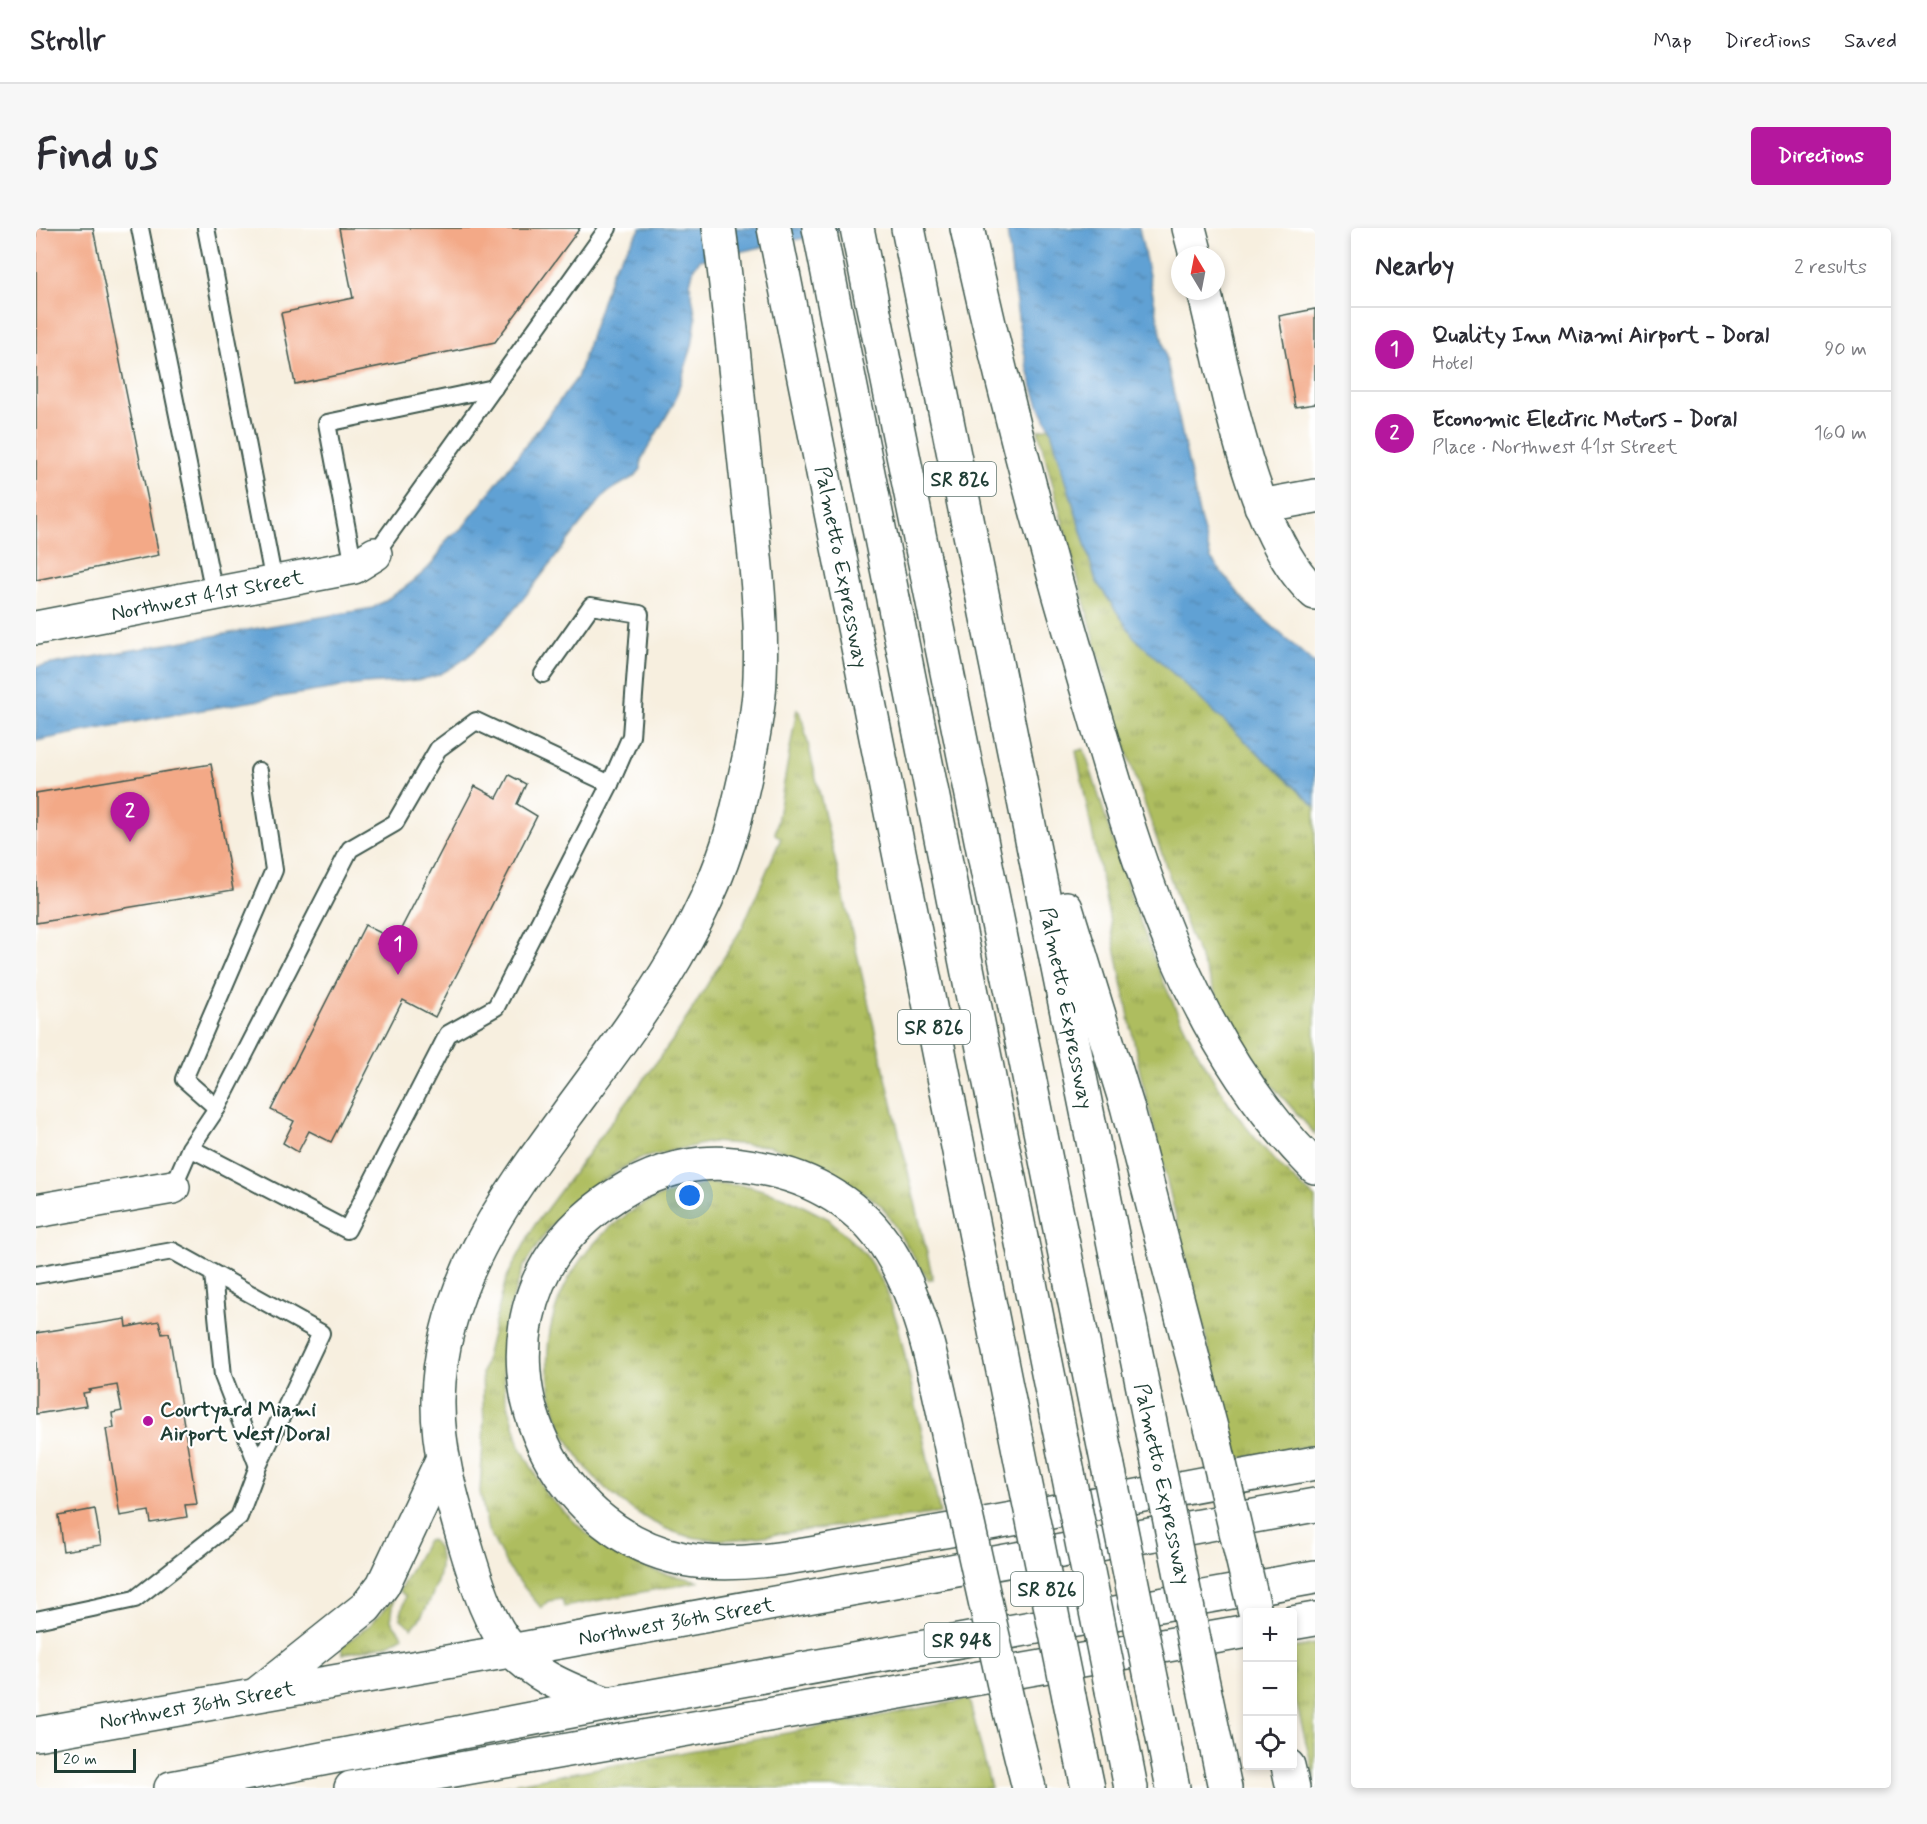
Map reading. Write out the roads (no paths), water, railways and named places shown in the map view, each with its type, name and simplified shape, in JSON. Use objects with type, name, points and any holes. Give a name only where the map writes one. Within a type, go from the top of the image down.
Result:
[{"type":"main road","points":[[608,1704],[570,1691],[546,1678],[510,1651],[485,1607],[442,1460],[438,1398],[455,1300],[477,1248],[516,1184],[660,984],[697,921],[721,864],[738,810],[760,680],[758,583],[719,228]]},
{"type":"main road","name":"Palmetto Expressway","points":[[774,228],[1088,1788]]},
{"type":"main road","name":"Palmetto Expressway","points":[[908,228],[1225,1788]]},
{"type":"main road","points":[[967,228],[1011,415],[1066,619],[1124,811],[1159,914],[1189,987],[1225,1053],[1264,1109],[1315,1167]]},
{"type":"main road","points":[[1189,228],[1194,246]]},
{"type":"main road","points":[[857,231],[1173,1788]]},
{"type":"main road","points":[[820,235],[1131,1788]]},
{"type":"main road","points":[[1206,300],[1244,452],[1261,506],[1299,578],[1315,593]]},
{"type":"main road","points":[[1261,506],[1315,496]]},
{"type":"main road","name":"Northwest 41st Street","points":[[36,628],[274,582],[364,560]]},
{"type":"main road","points":[[1011,729],[1126,1106],[1216,1447],[1254,1608]]},
{"type":"main road","points":[[1029,1788],[1009,1708],[961,1493],[920,1322],[902,1271],[869,1223],[850,1206],[812,1183],[766,1169],[718,1163],[676,1169],[655,1176],[612,1198],[578,1226],[555,1254],[538,1283],[527,1327],[525,1357],[530,1406],[544,1448],[569,1487],[609,1527],[629,1540],[678,1558],[699,1561],[743,1561],[839,1548],[1315,1463]]},
{"type":"main road","points":[[36,1211],[172,1187]]},
{"type":"main road","points":[[257,1694],[371,1599],[383,1585],[442,1460]]},
{"type":"main road","name":"Northwest 36th Street","points":[[36,1734],[510,1651],[1315,1505]]},
{"type":"main road","name":"SR 948","points":[[608,1704],[1315,1577]]},
{"type":"main road","points":[[1297,1622],[1315,1619]]},
{"type":"main road","points":[[351,1788],[1243,1632]]},
{"type":"main road","points":[[171,1788],[608,1704]]},
{"type":"main road","points":[[1289,1770],[1293,1788]]},
{"type":"lane","points":[[140,228],[214,592]]},
{"type":"lane","points":[[206,228],[274,582]]},
{"type":"lane","points":[[364,560],[494,388],[608,228]]},
{"type":"lane","points":[[364,560],[327,423],[494,388]]},
{"type":"lane","points":[[190,1148],[347,1230],[448,1034],[496,1007],[610,784],[631,736],[640,614],[591,606],[543,674]]},
{"type":"lane","points":[[172,1187],[190,1148],[217,1108],[350,849],[395,823],[438,749],[476,721],[610,784]]},
{"type":"lane","points":[[217,1108],[183,1079],[274,870],[259,771]]},
{"type":"lane","points":[[36,1275],[173,1251],[321,1333],[258,1466],[239,1517],[135,1599],[36,1620]]},
{"type":"lane","points":[[213,1274],[223,1376],[258,1466]]},
{"type":"water","points":[[641,228],[852,228],[700,260],[694,267],[690,284],[696,319],[692,346],[674,403],[641,460],[641,469],[633,477],[605,495],[526,595],[481,645],[458,663],[427,678],[310,692],[36,741],[36,667],[373,608],[418,577],[436,559],[445,542],[461,530],[577,378],[613,268]]},
{"type":"water","points":[[1007,228],[1139,228],[1199,514],[1211,559],[1248,605],[1315,664],[1315,806],[1134,637],[1096,581],[1050,427],[1032,385],[1020,331]]},
{"type":"place","name":"Economic Electric Motors - Doral","points":[[130,842]]},
{"type":"place","name":"Quality Inn Miami Airport - Doral","points":[[398,975]]},
{"type":"place","name":"Courtyard Miami Airport West/Doral","points":[[148,1421]]}]
